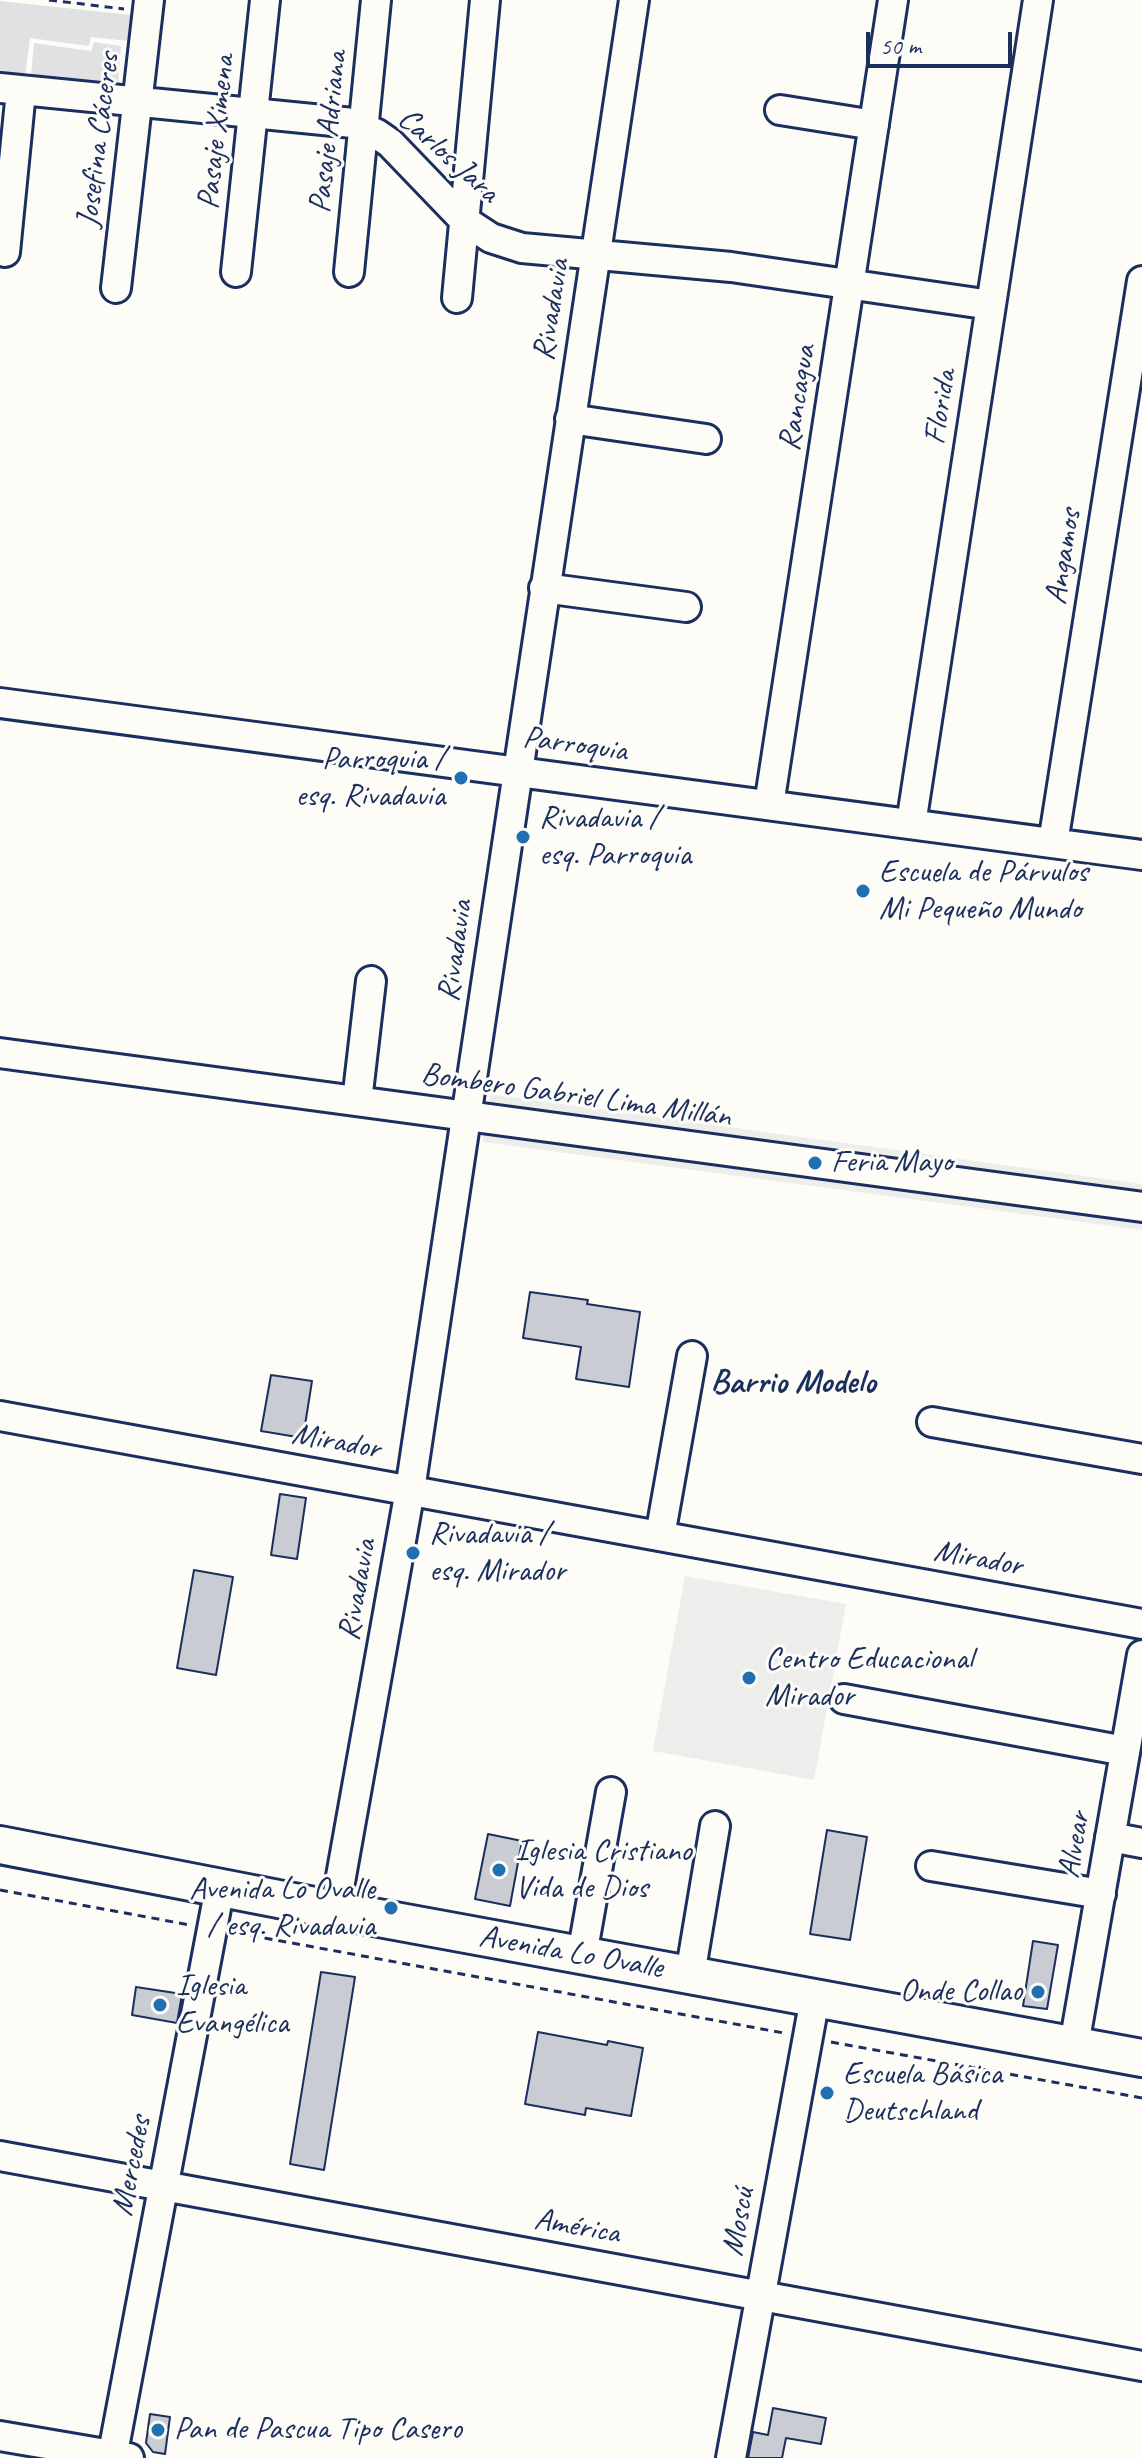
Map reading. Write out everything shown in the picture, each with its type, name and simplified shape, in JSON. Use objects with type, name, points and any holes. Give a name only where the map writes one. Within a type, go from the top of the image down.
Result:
[{"type":"main road","name":"Avenida Lo Ovalle","points":[[0,1845],[335,1910],[1142,2058]]},
{"type":"street","name":"Pasaje Ximena","points":[[236,272],[265,0]]},
{"type":"street","name":"Pasaje Adriana","points":[[349,272],[376,0]]},
{"type":"street","points":[[457,298],[485,0]]},
{"type":"street","name":"Rivadavia","points":[[335,1910],[410,1490],[634,0]]},
{"type":"street","name":"Rancagua","points":[[769,805],[893,0]]},
{"type":"street","name":"Florida","points":[[911,824],[1038,0]]},
{"type":"street","name":"Josefina Cáceres","points":[[116,288],[148,6]]},
{"type":"street","name":"Carlos Jara","points":[[10,90],[342,121],[363,127],[390,143],[465,221],[491,238],[522,248],[731,267],[991,305]]},
{"type":"street","points":[[5,252],[10,90]]},
{"type":"street","points":[[780,110],[874,125]]},
{"type":"street","name":"Angamos","points":[[1053,843],[1142,281]]},
{"type":"street","points":[[570,419],[706,439]]},
{"type":"street","points":[[544,588],[686,607]]},
{"type":"street","name":"Parroquia","points":[[0,703],[1142,855]]},
{"type":"street","points":[[357,1101],[371,981]]},
{"type":"street","name":"Bombero Gabriel Lima Millán","points":[[0,1053],[1142,1207]]},
{"type":"street","points":[[660,1536],[692,1356]]},
{"type":"street","name":"Mirador","points":[[0,1416],[1142,1624]]},
{"type":"street","points":[[932,1422],[1142,1459]]},
{"type":"street","name":"Alvear","points":[[1074,2045],[1142,1655]]},
{"type":"street","points":[[844,1699],[1125,1751]]},
{"type":"street","points":[[582,1955],[611,1792]]},
{"type":"street","points":[[690,1975],[715,1826]]},
{"type":"street","points":[[1110,1837],[1142,1843]]},
{"type":"street","points":[[931,1866],[1101,1894]]},
{"type":"street","name":"Mercedes","points":[[118,2457],[163,2186],[220,1887]]},
{"type":"street","name":"Moscú","points":[[731,2458],[815,1998]]},
{"type":"street","name":"América","points":[[0,2156],[1142,2366]]},
{"type":"street","points":[[0,2436],[118,2457]]},
{"type":"street","points":[[0,2453],[26,2458]]},
{"type":"path","points":[[49,0],[148,6]]},
{"type":"path","points":[[0,1890],[1142,2098]]},
{"type":"shaded area","points":[[0,1],[141,16],[138,42],[91,37],[89,46],[30,38],[25,76],[0,73]]},
{"type":"shaded area","points":[[94,42],[121,46],[118,82],[31,75],[34,43],[91,51]]},
{"type":"shaded area","name":"Feria Mayo","points":[[490,1094],[1142,1184],[1142,1230],[483,1142]]},
{"type":"shaded area","name":"Centro Educacional Mirador","points":[[685,1576],[846,1604],[814,1780],[653,1751]]},
{"type":"building","points":[[530,1292],[588,1300],[587,1304],[640,1312],[629,1387],[576,1379],[581,1347],[523,1338]]},
{"type":"building","points":[[271,1375],[312,1381],[303,1438],[261,1431]]},
{"type":"building","points":[[280,1494],[306,1498],[297,1559],[271,1555]]},
{"type":"building","points":[[194,1570],[233,1577],[216,1675],[177,1668]]},
{"type":"building","points":[[827,1830],[867,1837],[850,1940],[810,1934]]},
{"type":"building","name":"Iglesia Cristiano Vida de Dios","points":[[488,1834],[522,1841],[510,1906],[475,1899]]},
{"type":"building","points":[[1033,1941],[1058,1945],[1047,2009],[1023,2006]]},
{"type":"building","points":[[321,1972],[355,1977],[324,2170],[290,2164]]},
{"type":"building","name":"Iglesia Evangélica","points":[[136,1987],[182,1994],[177,2023],[132,2015]]},
{"type":"building","points":[[538,2032],[607,2045],[608,2041],[643,2048],[631,2116],[586,2108],[585,2115],[525,2104]]},
{"type":"building","points":[[773,2408],[826,2418],[821,2444],[786,2438],[782,2458],[748,2458],[753,2432],[768,2435]]},
{"type":"building","name":"Pan de Pascua Tipo Casero","points":[[150,2414],[170,2417],[165,2454],[153,2452],[146,2443]]},
{"type":"place","name":"Parroquia / esq. Rivadavia","points":[[461,778]]},
{"type":"place","name":"Rivadavia / esq. Parroquia","points":[[523,837]]},
{"type":"place","name":"Escuela de Párvulos Mi Pequeño Mundo","points":[[863,891]]},
{"type":"place","name":"Feria Mayo","points":[[815,1163]]},
{"type":"place","name":"Rivadavia / esq. Mirador","points":[[413,1553]]},
{"type":"place","name":"Centro Educacional Mirador","points":[[749,1678]]},
{"type":"place","name":"Iglesia Cristiano Vida de Dios","points":[[499,1870]]},
{"type":"place","name":"Avenida Lo Ovalle / esq. Rivadavia","points":[[391,1908]]},
{"type":"place","name":"Onde Collao","points":[[1038,1992]]},
{"type":"place","name":"Iglesia Evangélica","points":[[160,2005]]},
{"type":"place","name":"Escuela Básica Deutschland","points":[[827,2093]]},
{"type":"place","name":"Pan de Pascua Tipo Casero","points":[[158,2430]]},
{"type":"district","name":"Barrio Modelo","points":[[793,1383]]}]
